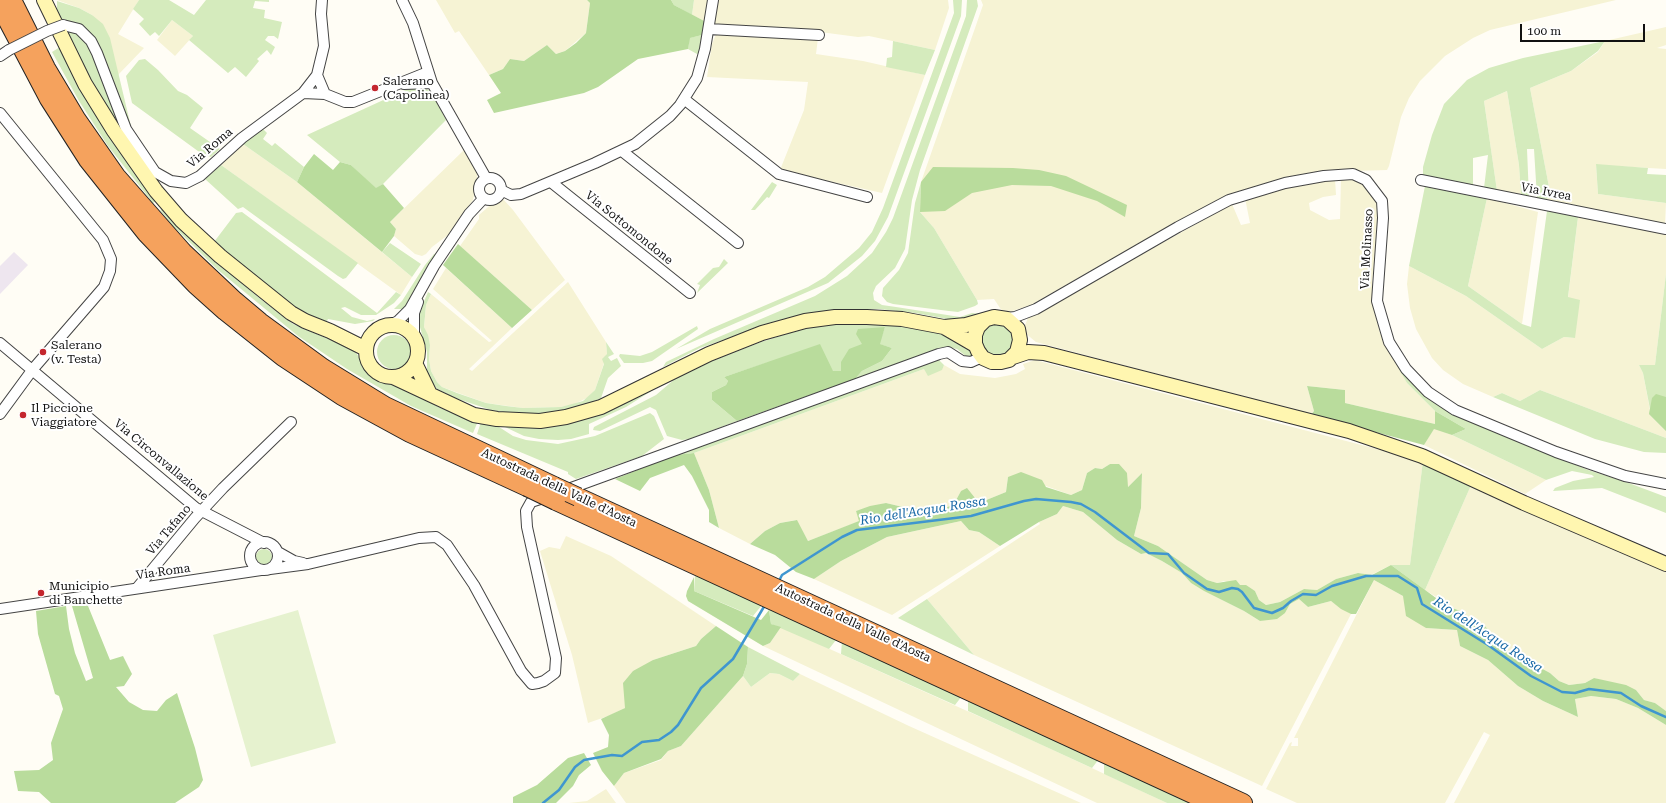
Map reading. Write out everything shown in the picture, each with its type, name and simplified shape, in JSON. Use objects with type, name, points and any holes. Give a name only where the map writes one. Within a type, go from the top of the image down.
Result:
[{"type":"highway","name":"Autostrada della Valle d'Aosta","points":[[12,0],[46,68],[77,120],[112,170],[138,203],[182,252],[229,296],[297,350],[379,402],[555,493],[1109,748],[1243,803]]},
{"type":"highway","name":"Autostrada della Valle d'Aosta","points":[[0,6],[45,93],[88,160],[146,233],[202,290],[277,352],[342,396],[410,433],[527,488],[578,497],[700,560]]},
{"type":"highway","name":"Autostrada della Valle d'Aosta","points":[[1109,748],[1212,803]]},
{"type":"main road","points":[[44,0],[85,84],[114,131],[156,191],[181,220],[274,300],[305,321],[330,331],[366,349]]},
{"type":"main road","points":[[383,327],[368,339],[366,349],[368,361],[376,372],[393,377],[474,415],[497,419],[540,421],[566,417],[601,407],[710,354],[762,333],[805,321],[835,317],[902,319],[944,327],[960,335],[988,360],[997,363],[1028,352],[1044,353],[1349,431],[1422,456],[1524,504],[1666,564]]},
{"type":"main road","points":[[944,327],[966,325],[994,317],[1006,318],[1013,323],[1028,345],[1044,353]]},
{"type":"main road","points":[[978,351],[976,331],[985,320]]},
{"type":"main road","points":[[330,331],[356,334],[383,327],[406,329],[414,337],[418,352],[415,364],[405,373],[393,377]]},
{"type":"main road","points":[[1013,357],[1019,348],[1019,333]]},
{"type":"main road","points":[[415,364],[430,394]]},
{"type":"street","name":"Via Roma","points":[[4,53],[47,31],[63,26],[79,29],[91,40],[126,129],[155,172],[178,183],[186,183],[200,176],[242,138],[303,93],[317,75],[324,46],[321,14],[322,0]]},
{"type":"street","points":[[402,0],[413,23],[432,83],[486,178]]},
{"type":"street","points":[[484,198],[479,190],[479,185],[486,178],[492,178],[498,181],[501,190],[511,194],[521,194],[622,151],[651,132],[670,116],[684,99],[697,78],[709,29],[713,0]]},
{"type":"street","points":[[709,29],[819,35]]},
{"type":"street","points":[[303,93],[325,94],[345,102],[353,102],[428,72]]},
{"type":"street","points":[[317,75],[325,94]]},
{"type":"street","points":[[398,84],[432,83]]},
{"type":"street","points":[[684,99],[778,174],[867,197]]},
{"type":"street","points":[[0,113],[103,240],[111,259],[110,271],[104,287],[33,370],[0,414]]},
{"type":"street","points":[[622,151],[738,243]]},
{"type":"street","name":"Via Molinasso","points":[[1036,309],[1178,227],[1229,200],[1284,182],[1324,176],[1353,174],[1366,180],[1382,201],[1383,218],[1377,301],[1389,342],[1406,369],[1428,392],[1455,410],[1568,457],[1626,476],[1666,484]]},
{"type":"street","name":"Via Ivrea","points":[[1421,180],[1666,229]]},
{"type":"street","name":"Via Sottomondone","points":[[551,182],[690,294]]},
{"type":"street","points":[[484,198],[494,199],[501,190]]},
{"type":"street","points":[[383,327],[405,315],[421,291],[434,266],[469,214],[484,198]]},
{"type":"street","points":[[414,337],[414,313],[421,291]]},
{"type":"street","points":[[1006,318],[1015,317],[1036,309]]},
{"type":"street","points":[[1019,333],[1025,318],[1036,309]]},
{"type":"street","name":"Via Circonvallazione","points":[[0,343],[202,511],[264,543]]},
{"type":"street","name":"Via Roma","points":[[0,609],[308,564],[419,538],[436,537],[447,544],[474,585],[528,680],[532,684],[544,681],[555,673],[556,658],[526,518],[526,511],[531,502],[939,354],[948,352],[962,361],[971,362],[978,351]]},
{"type":"street","name":"Via Tafano","points":[[137,588],[202,511],[291,422]]},
{"type":"street","name":"Via Circonvallazione","points":[[237,529],[249,545],[251,558]]},
{"type":"street","points":[[234,575],[251,558],[255,546],[264,543],[272,545],[278,552],[294,561],[308,564]]},
{"type":"street","points":[[251,558],[257,568],[266,569],[276,564],[278,552]]},
{"type":"shaded area","points":[[57,0],[139,0],[118,34],[144,48],[118,75],[115,64],[92,15],[79,8]]},
{"type":"shaded area","points":[[436,0],[587,0],[590,3],[586,33],[565,51],[556,54],[547,45],[524,61],[510,59],[503,69],[489,75],[459,31],[455,33]]},
{"type":"shaded area","points":[[694,0],[710,0],[706,22],[692,15]]},
{"type":"shaded area","points":[[713,0],[948,0],[949,8],[935,50],[869,36],[858,37],[820,32],[709,26]]},
{"type":"shaded area","points":[[981,0],[1616,0],[1490,30],[1473,38],[1445,56],[1420,81],[1409,98],[1401,117],[1387,170],[1321,172],[1303,175],[1263,184],[1227,197],[1092,270],[1031,305],[1009,312],[1002,311],[994,299],[977,300],[934,228],[920,212],[921,182],[983,5]]},
{"type":"shaded area","points":[[172,20],[193,36],[175,56],[157,40]]},
{"type":"shaded area","points":[[1666,27],[1666,45],[1657,48],[1666,49],[1666,169],[1596,165],[1598,194],[1666,203],[1665,224],[1547,200],[1549,187],[1530,88],[1571,71],[1598,52],[1605,41]]},
{"type":"shaded area","points":[[717,32],[818,38],[816,54],[863,61],[925,75],[882,193],[780,170],[804,110],[808,82],[707,77],[712,44]]},
{"type":"shaded area","points":[[1507,91],[1519,165],[1521,194],[1497,191],[1484,101]]},
{"type":"shaded area","points":[[243,144],[297,182],[412,277],[401,295],[221,165]]},
{"type":"shaded area","points":[[464,150],[477,169],[473,200],[448,235],[432,247],[426,254],[422,256],[415,254],[394,236],[396,229],[390,222]]},
{"type":"shaded area","points":[[1341,178],[1353,179],[1362,184],[1369,189],[1378,204],[1380,213],[1372,281],[1373,306],[1380,333],[1407,383],[1435,411],[1435,424],[1345,403],[1345,390],[1307,386],[1314,411],[1311,415],[1036,342],[1025,333],[1025,325],[1028,318],[1232,204],[1241,225],[1250,223],[1245,198],[1262,192],[1335,179],[1336,195],[1323,197],[1309,203],[1310,210],[1329,220],[1340,219]]},
{"type":"shaded area","points":[[1487,198],[1538,212],[1522,324],[1468,286]]},
{"type":"shaded area","points":[[503,199],[513,210],[565,280],[532,310],[460,246],[479,219],[479,215],[495,201]]},
{"type":"shaded area","points":[[1578,217],[1666,234],[1666,274],[1655,365],[1639,365],[1643,373],[1650,410],[1649,414],[1666,431],[1666,438],[1540,390],[1520,401],[1502,393],[1493,397],[1463,384],[1443,370],[1432,358],[1416,329],[1410,308],[1407,284],[1409,266],[1466,296],[1542,349],[1564,337],[1575,338],[1568,298]]},
{"type":"shaded area","points":[[14,252],[28,265],[0,294],[0,266]]},
{"type":"shaded area","points":[[446,268],[512,328],[469,369],[472,371],[568,282],[606,342],[607,354],[595,390],[587,398],[574,404],[561,407],[523,408],[486,403],[442,387],[437,382],[431,371],[429,359],[430,345],[424,327],[426,305],[431,294],[489,342],[492,341],[433,289]]},
{"type":"shaded area","points":[[1035,360],[1423,461],[1410,565],[1391,565],[1371,575],[1358,573],[1336,579],[1317,590],[1304,589],[1280,602],[1266,605],[1259,600],[1255,591],[1224,581],[1217,583],[1207,580],[1158,546],[1134,536],[1141,508],[1142,473],[1128,487],[1110,464],[1102,469],[1095,468],[1087,473],[1082,490],[1071,495],[1046,486],[1008,477],[1006,492],[979,503],[961,491],[955,502],[942,511],[925,508],[907,508],[886,503],[856,511],[860,521],[808,541],[796,520],[780,523],[765,531],[750,544],[719,528],[709,490],[694,453],[924,369],[941,370],[944,365],[960,374],[995,378],[1016,374],[1025,369],[1023,364]]},
{"type":"shaded area","points":[[1434,428],[1452,435],[1546,480],[1525,494],[1424,445]]},
{"type":"shaded area","points":[[1472,483],[1528,511],[1666,572],[1666,711],[1655,703],[1644,700],[1636,690],[1594,678],[1585,683],[1569,685],[1559,681],[1550,673],[1539,667],[1529,665],[1516,659],[1503,647],[1484,625],[1470,620],[1463,612],[1447,606],[1441,600],[1425,590]]},
{"type":"shaded area","points":[[1063,506],[1083,512],[1117,540],[1141,554],[1146,553],[1162,561],[1182,573],[1191,583],[1204,591],[1244,611],[1260,621],[1285,613],[1290,604],[1299,599],[1308,607],[1331,601],[1351,614],[1262,786],[974,655],[927,599],[1040,524],[1039,522],[1057,514]]},
{"type":"shaded area","points":[[961,521],[969,530],[979,532],[1000,546],[892,615],[814,579],[841,561],[887,537]]},
{"type":"shaded area","points":[[566,536],[611,556],[716,626],[701,639],[696,646],[653,660],[625,708],[611,715],[588,723],[572,655],[540,551],[549,547],[560,549]]},
{"type":"shaded area","points":[[1374,580],[1403,596],[1426,628],[1457,630],[1460,646],[1488,660],[1518,686],[1543,701],[1578,717],[1575,699],[1591,696],[1616,699],[1638,708],[1666,725],[1666,803],[1454,803],[1490,735],[1484,732],[1445,803],[1297,803],[1266,789],[1290,743],[1292,742],[1291,746],[1298,746],[1298,738],[1294,738]]},
{"type":"shaded area","points":[[781,627],[1167,803],[1097,803],[763,646],[770,643]]},
{"type":"shaded area","points":[[770,673],[779,674],[793,681],[800,674],[909,726],[1081,803],[626,803],[614,786],[624,773],[661,760],[668,751],[681,746],[743,676],[751,687]]},
{"type":"shaded area","points":[[606,789],[616,803],[569,803],[587,801]]},
{"type":"green space","points":[[139,0],[169,0],[194,15],[206,0],[269,0],[269,2],[255,1],[253,8],[265,10],[264,18],[282,22],[278,39],[274,36],[268,36],[265,40],[275,47],[271,55],[267,50],[257,59],[259,61],[246,77],[235,67],[228,73],[189,40],[193,36],[172,20],[159,36],[155,32],[150,36],[139,24],[144,19],[133,9]]},
{"type":"green space","points":[[587,0],[671,0],[674,5],[706,22],[702,35],[690,38],[688,49],[638,59],[598,87],[584,93],[494,113],[487,100],[501,93],[489,75],[503,69],[510,59],[524,61],[547,45],[556,54],[565,51],[576,43],[586,33],[590,3]]},
{"type":"green space","points":[[671,0],[694,0],[692,15],[674,5]]},
{"type":"green space","points":[[953,0],[962,0],[961,16],[888,217],[875,241],[862,256],[828,283],[676,349],[710,329],[808,287],[825,277],[859,248],[872,232],[883,208],[954,13]]},
{"type":"green space","points":[[967,0],[977,0],[978,6],[920,170],[912,200],[905,249],[895,268],[876,286],[873,293],[874,300],[882,305],[960,317],[972,313],[983,314],[958,321],[915,313],[879,309],[829,310],[805,315],[737,335],[700,348],[663,367],[666,362],[714,339],[815,296],[847,276],[872,253],[886,232],[893,218],[966,16]]},
{"type":"green space","points":[[57,1],[79,8],[92,15],[103,24],[110,38],[132,131],[97,41],[83,26],[63,19],[57,20]]},
{"type":"green space","points":[[66,30],[77,34],[85,40],[90,48],[122,131],[102,103]]},
{"type":"green space","points":[[702,35],[701,52],[697,54],[688,49],[689,38]]},
{"type":"green space","points":[[893,41],[935,50],[925,75],[886,67],[887,58],[892,57]]},
{"type":"green space","points":[[1605,41],[1598,51],[1571,71],[1530,88],[1549,187],[1547,200],[1537,198],[1534,149],[1527,149],[1529,197],[1521,194],[1519,165],[1507,91],[1484,101],[1497,191],[1484,188],[1488,155],[1473,158],[1473,185],[1423,177],[1423,167],[1432,135],[1444,104],[1467,80],[1489,68],[1523,58]]},
{"type":"green space","points":[[60,47],[156,201],[153,203],[108,146],[79,101],[52,52]]},
{"type":"green space","points":[[145,59],[178,91],[187,95],[203,108],[190,128],[220,149],[211,157],[202,154],[132,103],[126,76],[139,60]]},
{"type":"green space","points":[[415,87],[424,87],[433,94],[446,120],[383,184],[376,189],[351,165],[340,162],[307,135],[403,91]]},
{"type":"green space","points":[[263,129],[267,133],[263,139],[272,146],[275,143],[304,167],[297,182],[243,144]]},
{"type":"green space","points":[[314,154],[333,170],[340,162],[351,165],[376,188],[383,184],[404,208],[390,222],[396,229],[394,236],[382,252],[297,182],[304,167]]},
{"type":"green space","points":[[1596,164],[1648,168],[1647,174],[1666,175],[1666,203],[1598,194]]},
{"type":"green space","points":[[221,165],[358,263],[346,278],[343,279],[338,276],[243,207],[238,209],[205,179]]},
{"type":"green space","points":[[933,167],[1013,168],[1039,170],[1066,176],[1127,205],[1125,217],[1097,201],[1051,186],[1012,185],[972,193],[945,211],[920,212],[921,182]]},
{"type":"green space","points":[[772,182],[777,185],[769,198],[767,197],[755,210],[751,210]]},
{"type":"green space","points":[[921,182],[920,212],[934,228],[977,300],[978,304],[975,306],[958,312],[893,304],[887,302],[882,296],[883,288],[899,270],[908,253],[915,203]]},
{"type":"green space","points":[[1425,186],[1487,198],[1468,286],[1522,324],[1531,327],[1547,211],[1578,217],[1568,297],[1580,300],[1575,338],[1564,337],[1542,349],[1466,296],[1409,266]]},
{"type":"green space","points":[[162,209],[185,234],[210,256],[258,297],[293,324],[354,350],[377,379],[398,384],[438,407],[478,421],[473,433],[411,406],[347,369],[298,336],[218,270],[173,226],[160,210]]},
{"type":"green space","points":[[242,212],[377,313],[396,292],[401,295],[394,303],[376,315],[361,315],[345,307],[341,308],[352,317],[367,321],[375,319],[373,321],[355,324],[328,319],[325,325],[293,308],[214,242],[236,213]]},
{"type":"green space","points":[[390,243],[421,264],[412,277],[382,252]]},
{"type":"green space","points":[[458,244],[532,310],[512,328],[443,265]]},
{"type":"green space","points":[[437,253],[426,269],[409,303],[404,309],[394,309],[402,301],[425,265],[434,254]]},
{"type":"green space","points":[[724,259],[728,263],[697,293],[700,285],[697,284],[713,268],[719,267]]},
{"type":"green space","points":[[1666,274],[1666,431],[1649,414],[1650,409],[1643,373],[1639,365],[1655,365]]},
{"type":"green space","points":[[428,292],[431,294],[426,305],[424,327],[428,335],[430,345],[429,359],[431,371],[437,382],[442,387],[457,393],[486,403],[506,406],[523,408],[561,407],[583,401],[595,390],[604,364],[602,359],[607,354],[606,342],[614,354],[608,357],[611,361],[617,358],[621,366],[608,378],[601,398],[588,404],[563,411],[537,414],[516,414],[491,410],[458,399],[437,389],[427,375],[427,352],[418,320],[419,313]]},
{"type":"green space","points":[[835,323],[918,326],[961,338],[975,355],[967,357],[957,349],[946,347],[939,348],[855,379],[862,371],[882,361],[892,348],[879,344],[885,327],[863,344],[841,372],[769,362],[724,377],[728,381],[726,385],[712,392],[712,400],[737,421],[689,439],[682,440],[667,436],[656,410],[650,407],[600,431],[593,430],[594,427],[656,395],[676,378],[707,363],[761,342],[809,327]]},
{"type":"green space","points":[[994,324],[1000,324],[1010,331],[1013,340],[1012,346],[1006,353],[1000,356],[994,356],[984,349],[981,343],[981,337],[988,327]]},
{"type":"green space","points":[[697,326],[698,329],[652,361],[643,363],[624,363],[619,356],[620,354],[640,356],[652,352]]},
{"type":"green space","points":[[885,327],[880,344],[892,348],[882,361],[862,371],[855,379],[737,421],[712,400],[712,392],[726,385],[728,381],[724,377],[820,344],[833,371],[841,371],[841,362],[849,349],[862,344],[856,334],[858,329]]},
{"type":"green space","points":[[394,335],[406,340],[411,352],[406,364],[394,369],[382,364],[377,352],[382,340]]},
{"type":"green space","points":[[938,359],[944,365],[942,370],[928,376],[924,369],[694,453],[675,455]]},
{"type":"green space","points":[[1396,364],[1420,392],[1454,414],[1588,470],[1666,497],[1666,513],[1602,488],[1553,491],[1555,488],[1573,481],[1594,477],[1592,475],[1572,471],[1546,480],[1452,435],[1466,429],[1435,411],[1407,383]]},
{"type":"green space","points":[[661,385],[626,407],[589,424],[589,434],[571,439],[539,439],[524,436],[505,427],[538,427]]},
{"type":"green space","points":[[1307,386],[1345,390],[1345,403],[1435,424],[1435,411],[1466,429],[1452,435],[1434,429],[1424,445],[1311,415],[1314,411]]},
{"type":"green space","points":[[1540,390],[1666,438],[1666,453],[1644,452],[1595,439],[1493,397],[1502,393],[1520,401]]},
{"type":"green space","points":[[1656,394],[1666,397],[1666,431],[1649,414],[1652,398]]},
{"type":"green space","points":[[650,413],[654,416],[664,439],[642,456],[576,479],[568,474],[568,472],[477,434],[481,422],[496,425],[513,436],[526,440],[558,444],[595,436]]},
{"type":"green space","points":[[694,453],[709,490],[719,528],[709,522],[709,510],[692,476],[684,465],[650,478],[640,491],[615,479],[675,455]]},
{"type":"green space","points":[[1423,461],[1472,483],[1425,590],[1391,565],[1410,565]]},
{"type":"green space","points":[[1110,464],[1119,464],[1127,473],[1128,487],[1142,473],[1141,508],[1134,536],[1158,546],[1207,580],[1217,583],[1236,580],[1240,585],[1246,585],[1255,591],[1259,600],[1266,605],[1280,602],[1304,589],[1317,590],[1336,579],[1358,573],[1372,575],[1391,565],[1447,606],[1463,612],[1470,620],[1484,625],[1503,647],[1516,659],[1529,665],[1539,667],[1550,673],[1559,681],[1569,685],[1585,683],[1594,678],[1626,685],[1636,690],[1644,700],[1655,703],[1666,711],[1666,725],[1638,708],[1616,699],[1591,696],[1575,699],[1578,717],[1543,701],[1518,686],[1488,660],[1460,646],[1457,630],[1426,628],[1406,616],[1403,596],[1374,580],[1356,614],[1351,614],[1341,609],[1331,601],[1308,607],[1299,599],[1290,604],[1285,613],[1277,619],[1260,621],[1244,611],[1204,591],[1191,583],[1182,573],[1162,561],[1146,553],[1141,554],[1117,540],[1083,512],[1063,506],[1057,514],[1039,522],[1000,546],[979,532],[969,530],[961,521],[887,537],[841,561],[814,579],[796,572],[775,555],[750,544],[765,531],[780,523],[797,520],[808,541],[859,521],[856,511],[870,506],[886,503],[907,508],[925,508],[942,511],[955,502],[961,491],[967,488],[979,503],[1006,492],[1008,477],[1021,472],[1042,480],[1046,487],[1071,495],[1082,490],[1087,473],[1095,468],[1102,469]]},
{"type":"green space","points":[[261,549],[267,549],[272,554],[270,563],[267,565],[261,565],[256,560],[256,554]]},
{"type":"green space","points":[[695,575],[762,605],[753,616],[694,591]]},
{"type":"green space","points":[[694,577],[694,591],[761,620],[769,610],[771,624],[781,627],[770,643],[763,646],[688,601],[686,596],[687,591]]},
{"type":"green space","points":[[927,599],[974,655],[898,618]]},
{"type":"green space","points":[[86,601],[110,660],[123,656],[132,674],[124,686],[116,687],[129,702],[143,710],[157,711],[166,700],[177,693],[195,748],[203,780],[199,787],[175,803],[51,803],[39,792],[18,791],[14,771],[39,770],[53,760],[51,743],[63,709],[59,696],[55,694],[38,634],[36,611],[66,606],[69,629],[75,653],[86,681],[93,678],[72,606]]},
{"type":"green space","points":[[770,609],[836,640],[829,649],[771,624]]},
{"type":"green space","points":[[298,610],[336,743],[251,767],[213,635]]},
{"type":"green space","points":[[716,626],[748,647],[747,664],[743,676],[681,746],[668,751],[661,759],[624,773],[614,786],[602,771],[593,753],[608,747],[609,735],[601,719],[625,708],[623,683],[633,671],[653,660],[696,646],[701,639]]},
{"type":"green space","points":[[842,641],[962,696],[955,705],[841,654]]},
{"type":"green space","points":[[748,647],[800,674],[793,681],[779,674],[770,673],[751,687],[743,676],[747,664]]},
{"type":"green space","points":[[968,700],[1099,759],[1092,768],[968,711]]},
{"type":"green space","points":[[584,753],[591,765],[579,775],[573,786],[556,803],[513,803],[513,797],[537,785],[568,758]]},
{"type":"green space","points":[[1104,762],[1193,803],[1167,803],[1104,774]]},
{"type":"waterway","name":"Rio dell'Acqua Rossa","points":[[779,581],[782,575],[842,537],[857,530],[971,516],[1036,499],[1071,502],[1081,504],[1095,512],[1149,553],[1168,554],[1184,573],[1207,589],[1219,592],[1232,588],[1238,589],[1254,608],[1272,613],[1283,608],[1303,594],[1316,595],[1332,586],[1366,576],[1398,576],[1417,588],[1422,604],[1488,645],[1531,676],[1562,692],[1575,693],[1589,689],[1621,693],[1641,706],[1666,717]]},
{"type":"waterway","name":"Rio dell'Acqua Rossa","points":[[543,803],[559,790],[575,767],[584,760],[612,755],[622,756],[642,742],[659,740],[671,732],[678,725],[701,688],[733,659],[765,605]]},
{"type":"place","name":"Salerano (Capolinea)","points":[[375,88]]},
{"type":"place","name":"Salerano (v. Testa)","points":[[43,352]]},
{"type":"place","name":"Il Piccione Viaggiatore","points":[[23,415]]},
{"type":"place","name":"Municipio di Banchette","points":[[41,593]]}]
